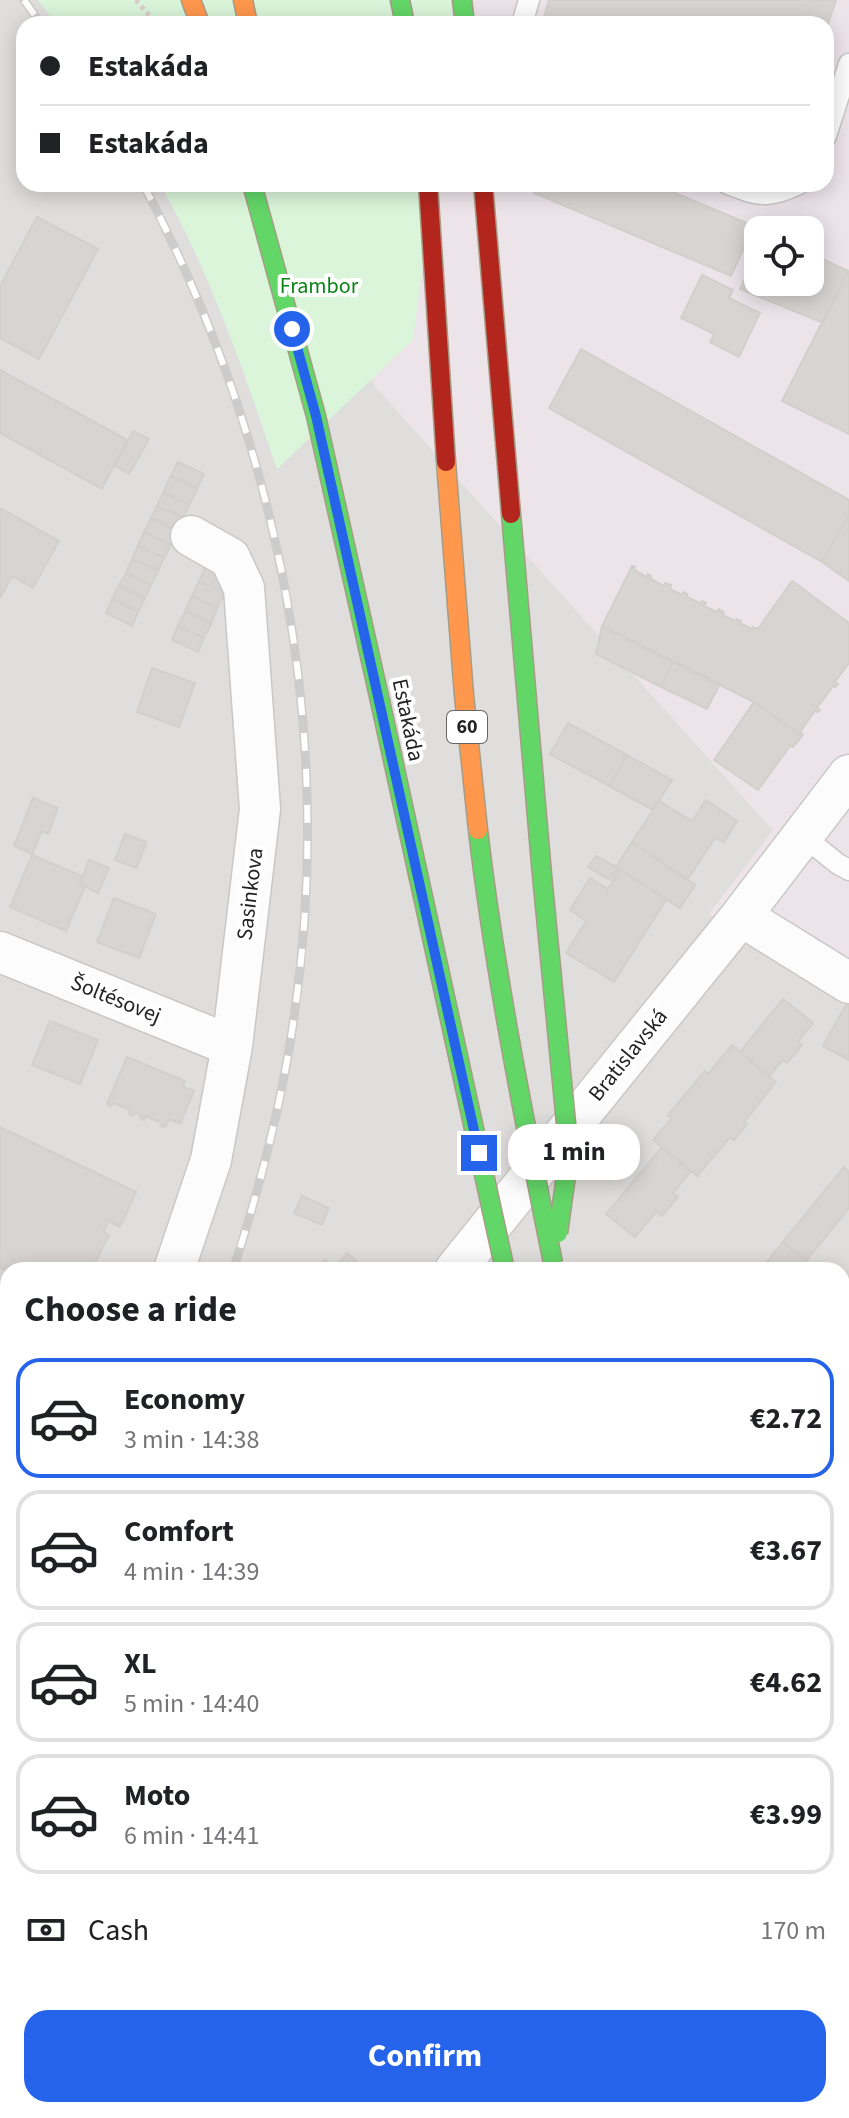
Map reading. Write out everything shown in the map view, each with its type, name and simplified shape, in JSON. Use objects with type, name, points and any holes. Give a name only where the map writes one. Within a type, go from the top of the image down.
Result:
[{"type":"main road","name":"Estakáda","points":[[254,192],[316,416],[503,1262]]},
{"type":"main road","name":"60","points":[[429,192],[458,638],[481,851],[501,990],[553,1262]]},
{"type":"main road","points":[[484,192],[569,1154],[555,1262]]},
{"type":"main road","points":[[302,300],[316,416]]},
{"type":"street","name":"Sasinkova","points":[[177,1262],[211,1160],[232,1046],[260,809],[244,588],[230,558],[191,536]]},
{"type":"street","name":"Bratislavská","points":[[461,1262],[741,916],[849,775]]},
{"type":"street","points":[[741,916],[849,983]]},
{"type":"street","name":"Šoltésovej","points":[[0,952],[232,1046]]},
{"type":"lane","points":[[834,111],[849,64]]},
{"type":"lane","points":[[748,192],[755,195],[783,192]]},
{"type":"lane","points":[[803,836],[849,870]]},
{"type":"path","points":[[136,0],[150,16]]},
{"type":"shaded area","points":[[0,0],[142,0],[149,16],[16,16],[16,192],[241,192],[376,387],[773,830],[849,1002],[849,1262],[0,1262]]},
{"type":"shaded area","points":[[142,0],[849,0],[849,1002],[709,914],[773,830],[376,387],[241,192],[834,192],[834,16],[149,16]]},
{"type":"green space","points":[[38,0],[451,0],[452,16],[50,16]]},
{"type":"green space","name":"Frambor","points":[[164,192],[432,192],[413,340],[277,469],[239,360],[179,219]]},
{"type":"building","points":[[549,0],[836,0],[831,16],[544,16]]},
{"type":"building","points":[[673,192],[744,222],[744,248],[731,276],[534,193]]},
{"type":"building","points":[[37,217],[98,249],[39,359],[0,338],[0,286]]},
{"type":"building","points":[[824,260],[848,271],[823,323],[757,296],[824,296]]},
{"type":"building","points":[[849,272],[849,434],[782,401]]},
{"type":"building","points":[[702,275],[733,290],[729,298],[760,313],[739,357],[710,342],[714,334],[681,318]]},
{"type":"building","points":[[581,349],[849,500],[849,515],[822,562],[549,408]]},
{"type":"building","points":[[0,370],[127,440],[102,489],[0,433]]},
{"type":"building","points":[[133,431],[149,439],[129,474],[115,466]]},
{"type":"building","points":[[178,462],[204,474],[197,489],[171,476]]},
{"type":"building","points":[[171,476],[197,489],[189,505],[163,493]]},
{"type":"building","points":[[163,493],[189,505],[183,518],[157,506]]},
{"type":"building","points":[[157,506],[183,518],[177,531],[151,518]]},
{"type":"building","points":[[0,508],[59,541],[33,588],[12,576],[0,598]]},
{"type":"building","points":[[849,515],[849,581],[822,562]]},
{"type":"building","points":[[151,518],[177,531],[171,545],[144,532]]},
{"type":"building","points":[[144,532],[171,545],[164,558],[138,546]]},
{"type":"building","points":[[138,546],[164,558],[158,571],[132,559]]},
{"type":"building","points":[[132,559],[158,571],[151,585],[126,573]]},
{"type":"building","points":[[206,565],[232,577],[225,593],[199,581]]},
{"type":"building","points":[[632,566],[664,586],[665,583],[671,585],[670,589],[682,595],[683,592],[700,603],[702,601],[706,603],[704,606],[717,612],[719,609],[724,612],[722,615],[737,619],[752,629],[758,629],[792,581],[849,623],[849,663],[835,682],[838,684],[833,686],[817,708],[820,710],[815,711],[800,732],[802,736],[754,702],[602,626]]},
{"type":"building","points":[[126,573],[151,585],[145,598],[119,585]]},
{"type":"building","points":[[199,581],[225,593],[217,608],[192,596]]},
{"type":"building","points":[[119,585],[145,598],[138,612],[112,599]]},
{"type":"building","points":[[192,596],[217,608],[211,624],[185,611]]},
{"type":"building","points":[[112,599],[138,612],[132,626],[106,613]]},
{"type":"building","points":[[185,611],[211,624],[204,638],[178,626]]},
{"type":"building","points":[[178,626],[204,638],[198,652],[172,640]]},
{"type":"building","points":[[602,626],[673,661],[661,687],[596,654]]},
{"type":"building","points":[[673,661],[720,684],[707,709],[661,687]]},
{"type":"building","points":[[152,668],[195,683],[179,727],[137,712]]},
{"type":"building","points":[[754,702],[802,736],[793,747],[790,746],[758,790],[714,760]]},
{"type":"building","points":[[568,723],[627,755],[609,786],[550,754]]},
{"type":"building","points":[[627,755],[672,780],[653,810],[609,786]]},
{"type":"building","points":[[33,798],[58,808],[48,834],[42,831],[32,854],[14,846]]},
{"type":"building","points":[[706,800],[737,821],[724,842],[715,838],[687,880],[632,842],[659,801],[692,821]]},
{"type":"building","points":[[125,834],[147,842],[136,868],[115,860]]},
{"type":"building","points":[[632,842],[695,885],[680,908],[616,867]]},
{"type":"building","points":[[32,855],[82,876],[80,883],[85,887],[66,931],[10,907]]},
{"type":"building","points":[[596,856],[618,868],[610,880],[588,867]]},
{"type":"building","points":[[89,860],[109,868],[98,893],[80,883]]},
{"type":"building","points":[[620,869],[666,900],[614,982],[566,953],[586,921],[570,910],[590,878],[608,889]]},
{"type":"building","points":[[114,898],[156,914],[139,958],[97,942]]},
{"type":"building","points":[[783,999],[813,1023],[798,1041],[802,1045],[787,1063],[783,1060],[769,1076],[740,1052]]},
{"type":"building","points":[[846,1005],[849,1006],[849,1060],[823,1046]]},
{"type":"building","points":[[50,1021],[98,1040],[80,1084],[32,1065]]},
{"type":"building","points":[[732,1045],[776,1082],[744,1122],[747,1124],[734,1140],[730,1137],[697,1176],[653,1140],[672,1118],[668,1115]]},
{"type":"building","points":[[127,1057],[185,1081],[183,1087],[194,1091],[180,1124],[169,1119],[165,1127],[161,1126],[162,1123],[145,1116],[144,1120],[135,1112],[129,1114],[130,1110],[113,1103],[111,1106],[107,1104]]},
{"type":"building","points":[[0,1127],[136,1192],[120,1227],[108,1221],[103,1232],[109,1235],[96,1262],[0,1262]]},
{"type":"building","points":[[662,1147],[691,1171],[673,1193],[678,1197],[662,1216],[656,1212],[635,1237],[606,1214]]},
{"type":"building","points":[[844,1167],[849,1172],[849,1208],[806,1261],[783,1242]]},
{"type":"building","points":[[302,1196],[329,1208],[322,1225],[294,1213]]},
{"type":"building","points":[[783,1242],[808,1262],[767,1262]]},
{"type":"building","points":[[347,1253],[358,1262],[340,1262]]},
{"type":"railway","points":[[24,0],[35,16]]},
{"type":"railway","points":[[147,192],[190,281],[229,382],[261,484],[285,588],[300,694],[307,801],[305,909],[294,1017],[269,1145],[235,1262]]},
{"type":"traffic: fast","points":[[400,0],[403,16]]},
{"type":"traffic: fast","points":[[462,0],[464,16]]},
{"type":"traffic: fast","points":[[254,192],[316,416],[380,701]]},
{"type":"traffic: fast","points":[[511,514],[569,1154],[558,1233]]},
{"type":"traffic: fast","points":[[380,701],[503,1262]]},
{"type":"traffic: fast","points":[[478,830],[502,993],[553,1262]]},
{"type":"traffic: slow","points":[[191,0],[197,16]]},
{"type":"traffic: slow","points":[[243,0],[246,16]]},
{"type":"traffic: slow","points":[[446,462],[478,830]]},
{"type":"traffic: jam","points":[[429,192],[446,462]]},
{"type":"traffic: jam","points":[[484,192],[511,514]]},
{"type":"route","points":[[292,329],[316,416],[479,1153]]}]
